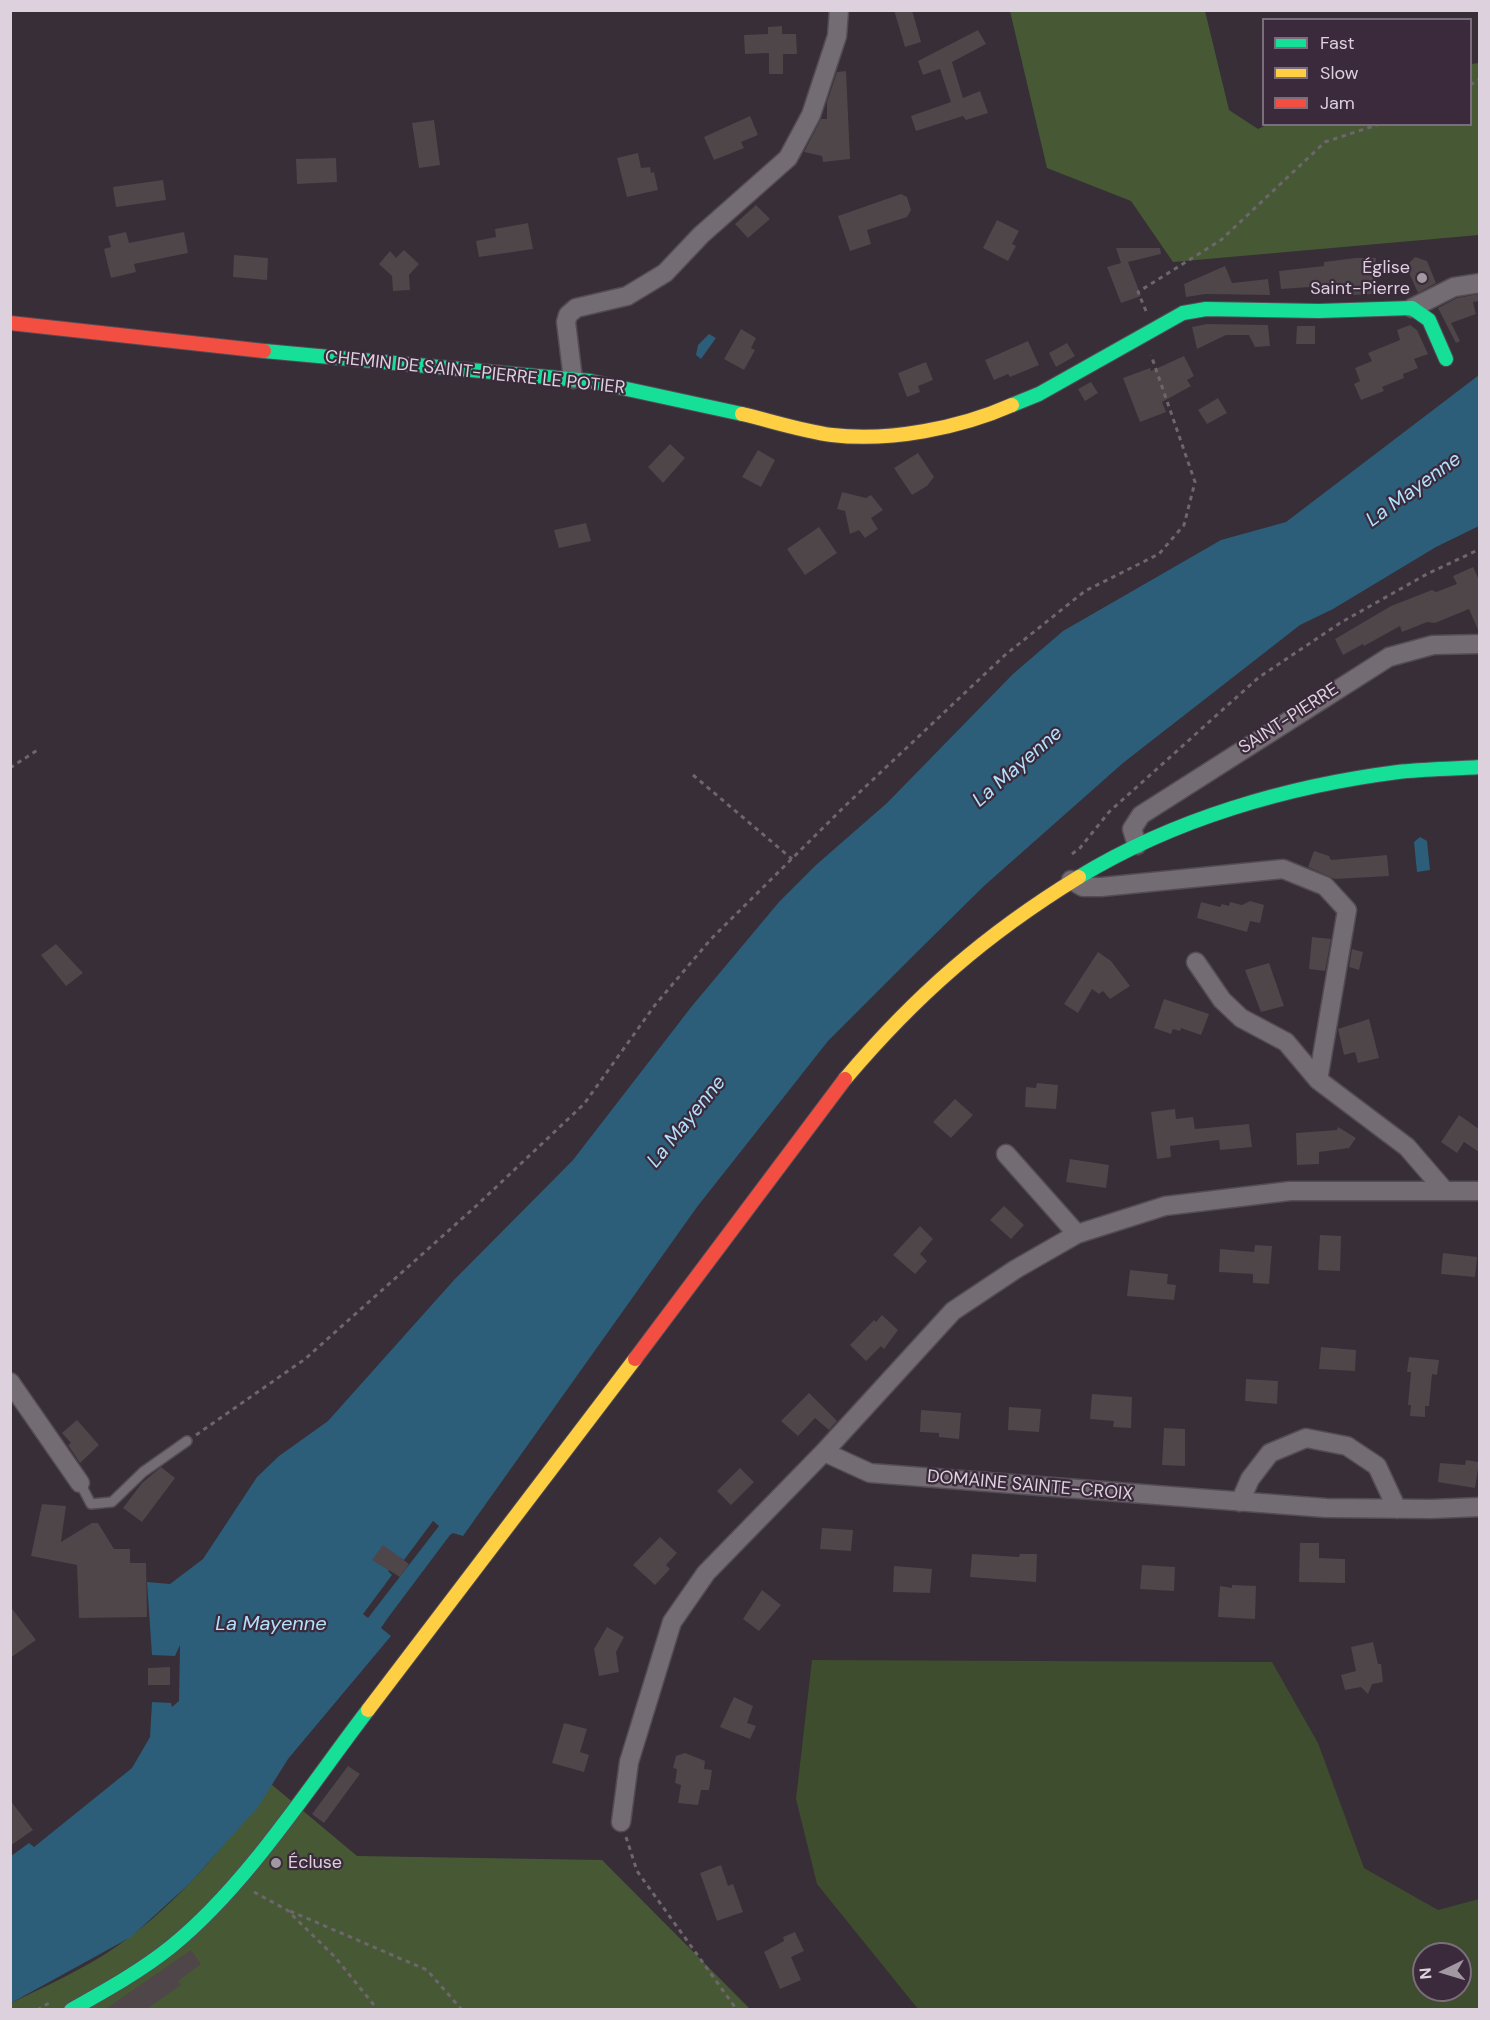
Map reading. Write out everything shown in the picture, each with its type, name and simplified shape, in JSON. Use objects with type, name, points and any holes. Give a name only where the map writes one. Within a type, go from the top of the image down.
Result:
[{"type":"main road","name":"CHEMIN DE SAINT-PIERRE LE POTIER","points":[[10,323],[313,356],[573,379],[656,393],[832,435],[874,436],[937,429],[988,416],[1038,394],[1183,313],[1206,309],[1320,311],[1412,308]]},
{"type":"main road","points":[[1412,308],[1429,320],[1446,359]]},
{"type":"main road","points":[[71,2010],[128,1977],[171,1946],[235,1882],[362,1719],[856,1068],[898,1017],[965,954],[1071,880],[1137,845],[1239,806],[1305,787],[1373,773],[1422,768],[1479,767]]},
{"type":"street","points":[[573,379],[566,322],[568,315],[576,308],[627,296],[665,273],[701,235],[788,158],[812,115],[837,36],[839,10]]},
{"type":"street","name":"CHEMIN DE SAINT-PIERRE LE POTIER","points":[[1412,308],[1454,287],[1479,284]]},
{"type":"street","name":"SAINT-PIERRE","points":[[1137,845],[1132,829],[1141,815],[1389,657],[1433,645],[1479,644]]},
{"type":"street","points":[[1071,880],[1083,887],[1101,887],[1283,869],[1325,886],[1347,910],[1318,1080]]},
{"type":"street","points":[[1196,962],[1222,1000],[1241,1018],[1286,1042],[1318,1080],[1407,1147],[1445,1191]]},
{"type":"street","points":[[1006,1154],[1077,1234]]},
{"type":"street","points":[[621,1822],[629,1762],[672,1622],[706,1573],[824,1452],[953,1311],[1016,1269],[1077,1234],[1165,1206],[1290,1191],[1479,1191]]},
{"type":"street","points":[[10,1382],[80,1484]]},
{"type":"street","points":[[1240,1502],[1250,1479],[1270,1453],[1306,1438],[1347,1446],[1377,1466],[1397,1509]]},
{"type":"street","name":"DOMAINE SAINTE-CROIX","points":[[824,1452],[870,1473],[1326,1508],[1479,1507]]},
{"type":"lane","points":[[80,1484],[91,1504],[112,1502],[143,1472],[187,1441]]},
{"type":"path","points":[[187,1441],[305,1359],[475,1208],[584,1104],[655,1005],[711,939],[1005,655],[1085,591],[1159,554],[1184,525],[1194,482],[1138,292],[1221,240],[1325,142],[1374,126]]},
{"type":"path","points":[[10,768],[39,749]]},
{"type":"path","points":[[693,775],[792,859]]},
{"type":"path","points":[[621,1822],[637,1871],[737,2010]]},
{"type":"path","points":[[235,1882],[287,1910],[427,1970],[462,2010]]},
{"type":"path","points":[[287,1910],[335,1957],[378,2010]]},
{"type":"green space","points":[[1010,11],[1205,11],[1229,110],[1258,129],[1265,126],[1472,126],[1472,64],[1479,63],[1479,235],[1173,262],[1131,201],[1047,168]]},
{"type":"green space","points":[[812,1660],[1272,1662],[1318,1743],[1364,1868],[1438,1910],[1479,1899],[1479,2009],[918,2009],[817,1884],[796,1799]]},
{"type":"green space","points":[[271,1784],[357,1856],[602,1860],[750,2009],[11,2010],[11,2003],[104,1955],[151,1920],[206,1865]]},
{"type":"water","points":[[709,334],[716,338],[701,359],[696,355],[698,345]]},
{"type":"water","name":"La Mayenne","points":[[1479,375],[1479,526],[1436,547],[1333,609],[1300,625],[1123,763],[984,886],[828,1041],[697,1207],[463,1536],[453,1533],[450,1535],[387,1619],[381,1628],[391,1636],[288,1759],[258,1807],[189,1884],[131,1937],[11,2003],[11,1856],[29,1843],[34,1847],[132,1768],[150,1737],[152,1702],[171,1703],[172,1707],[179,1701],[180,1645],[175,1656],[152,1655],[147,1582],[170,1584],[203,1559],[257,1477],[279,1456],[328,1421],[454,1280],[573,1160],[692,1006],[779,902],[816,865],[887,803],[1013,674],[1063,631],[1221,540],[1286,522]],"holes":[[[433,1521],[439,1526],[368,1618],[363,1614],[392,1575],[388,1571],[399,1557],[404,1560]]]},
{"type":"water","points":[[1420,837],[1427,841],[1430,870],[1417,872],[1414,842]]},
{"type":"building","points":[[894,10],[912,10],[921,42],[905,47]]},
{"type":"building","points":[[782,26],[782,34],[796,34],[797,54],[783,54],[783,74],[769,74],[769,53],[745,54],[744,35],[768,34],[768,27]]},
{"type":"building","points":[[978,30],[986,44],[952,62],[963,98],[980,91],[988,113],[966,120],[963,116],[916,131],[911,116],[951,102],[940,69],[923,75],[918,61]]},
{"type":"building","points":[[846,71],[850,159],[823,162],[822,156],[804,152],[821,119],[827,119],[827,102],[837,72]]},
{"type":"building","points":[[750,116],[758,135],[741,142],[744,148],[714,160],[704,137]]},
{"type":"building","points":[[434,120],[440,165],[419,168],[412,123]]},
{"type":"building","points":[[638,153],[641,168],[650,167],[651,173],[654,172],[658,190],[627,197],[617,158]]},
{"type":"building","points":[[336,158],[337,182],[297,184],[296,159]]},
{"type":"building","points":[[163,180],[166,200],[116,207],[113,187]]},
{"type":"building","points":[[901,194],[907,197],[911,210],[907,217],[867,230],[871,244],[850,251],[838,216]]},
{"type":"building","points":[[756,205],[770,219],[748,238],[735,224]]},
{"type":"building","points":[[997,220],[1019,231],[1012,244],[1016,246],[1008,261],[983,248]]},
{"type":"building","points":[[528,223],[533,249],[479,257],[476,241],[496,237],[495,229]]},
{"type":"building","points":[[126,232],[129,243],[184,232],[188,253],[134,264],[136,272],[111,278],[104,249],[111,247],[108,236]]},
{"type":"building","points":[[1116,248],[1160,248],[1161,254],[1128,262],[1141,296],[1121,303],[1107,267],[1121,263]]},
{"type":"building","points":[[404,250],[419,264],[409,275],[410,290],[393,291],[392,276],[379,264],[390,251],[396,258]]},
{"type":"building","points":[[234,255],[268,258],[267,280],[233,277]]},
{"type":"building","name":"Église Saint-Pierre","points":[[1415,257],[1427,261],[1436,283],[1418,293],[1406,266]]},
{"type":"building","points":[[1376,258],[1373,294],[1352,295],[1353,286],[1326,291],[1325,286],[1281,289],[1279,271],[1324,266],[1324,262]]},
{"type":"building","points":[[1225,266],[1232,283],[1268,279],[1270,295],[1206,294],[1186,297],[1184,284]]},
{"type":"building","points":[[1479,294],[1479,301],[1473,302],[1476,314],[1451,323],[1460,341],[1456,343],[1438,308],[1457,298]]},
{"type":"building","points":[[1207,324],[1268,325],[1270,346],[1255,347],[1249,335],[1226,335],[1197,349],[1192,327]]},
{"type":"building","points":[[1410,325],[1417,330],[1428,354],[1414,359],[1418,368],[1403,374],[1404,378],[1382,387],[1384,391],[1361,400],[1354,384],[1360,381],[1355,368],[1372,361],[1368,353],[1400,340],[1397,330]]},
{"type":"building","points":[[1297,326],[1315,326],[1315,344],[1296,344]]},
{"type":"building","points":[[741,329],[756,338],[751,348],[755,350],[744,370],[724,359]]},
{"type":"building","points":[[1028,341],[1039,365],[1010,377],[1008,374],[994,380],[985,360]]},
{"type":"building","points":[[1067,343],[1075,356],[1056,367],[1049,353]]},
{"type":"building","points":[[1184,356],[1194,376],[1187,380],[1191,386],[1162,402],[1166,412],[1140,422],[1123,378],[1150,368],[1151,371]]},
{"type":"building","points":[[926,362],[933,380],[918,386],[920,392],[907,397],[898,373]]},
{"type":"building","points":[[1091,382],[1098,393],[1085,401],[1078,389]]},
{"type":"building","points":[[1218,398],[1227,413],[1207,424],[1198,410]]},
{"type":"building","points":[[670,444],[685,458],[663,483],[648,467]]},
{"type":"building","points":[[758,450],[775,460],[761,487],[742,477]]},
{"type":"building","points":[[918,453],[934,477],[927,486],[912,495],[894,468]]},
{"type":"building","points":[[842,492],[866,498],[871,495],[883,510],[871,518],[878,529],[865,538],[859,530],[850,534],[845,511],[837,509]]},
{"type":"building","points":[[586,523],[591,541],[559,548],[554,530]]},
{"type":"building","points":[[819,527],[837,553],[805,575],[787,549]]},
{"type":"building","points":[[1473,567],[1479,580],[1479,632],[1469,609],[1435,623],[1427,622],[1402,632],[1400,626],[1343,655],[1335,639],[1391,606],[1432,590],[1436,592],[1457,584],[1453,576]]},
{"type":"building","points":[[1314,851],[1329,856],[1331,860],[1387,855],[1389,876],[1335,879],[1308,867]]},
{"type":"building","points":[[1250,901],[1264,905],[1260,923],[1250,921],[1247,932],[1197,918],[1201,902],[1220,907],[1222,904],[1229,906],[1230,902],[1242,905]]},
{"type":"building","points":[[1312,937],[1331,939],[1325,971],[1309,969]]},
{"type":"building","points":[[56,944],[83,973],[66,986],[41,955]]},
{"type":"building","points":[[1352,949],[1363,952],[1359,970],[1349,967]]},
{"type":"building","points":[[1098,952],[1111,961],[1130,986],[1110,999],[1103,991],[1099,994],[1092,989],[1078,1013],[1064,1004]]},
{"type":"building","points":[[1269,963],[1284,1006],[1261,1012],[1245,970]]},
{"type":"building","points":[[1164,999],[1209,1014],[1201,1035],[1181,1028],[1180,1031],[1173,1029],[1171,1034],[1154,1028]]},
{"type":"building","points":[[1369,1019],[1379,1058],[1358,1063],[1355,1052],[1344,1055],[1338,1029]]},
{"type":"building","points":[[1037,1083],[1058,1085],[1056,1109],[1025,1107],[1026,1087],[1036,1088]]},
{"type":"building","points":[[955,1099],[973,1115],[951,1138],[933,1122]]},
{"type":"building","points":[[1175,1109],[1176,1119],[1193,1117],[1195,1129],[1249,1124],[1252,1147],[1220,1150],[1219,1140],[1170,1146],[1171,1157],[1157,1159],[1151,1112]]},
{"type":"building","points":[[1459,1115],[1479,1129],[1479,1152],[1464,1142],[1457,1153],[1441,1142]]},
{"type":"building","points":[[1338,1127],[1356,1138],[1349,1148],[1319,1152],[1319,1164],[1297,1165],[1296,1133],[1337,1130]]},
{"type":"building","points":[[1070,1159],[1109,1165],[1106,1188],[1066,1182]]},
{"type":"building","points":[[1004,1206],[1024,1225],[1011,1239],[990,1220]]},
{"type":"building","points":[[920,1226],[933,1239],[920,1254],[927,1261],[915,1274],[893,1255]]},
{"type":"building","points":[[1320,1235],[1341,1236],[1340,1271],[1318,1270]]},
{"type":"building","points":[[1255,1245],[1272,1246],[1269,1284],[1253,1283],[1253,1274],[1219,1272],[1220,1249],[1254,1252]]},
{"type":"building","points":[[1443,1253],[1477,1257],[1475,1277],[1441,1274]]},
{"type":"building","points":[[1130,1270],[1168,1274],[1167,1284],[1176,1285],[1174,1300],[1127,1296]]},
{"type":"building","points":[[882,1315],[898,1330],[884,1349],[881,1346],[866,1361],[850,1345],[874,1320],[876,1322]]},
{"type":"building","points":[[1321,1347],[1356,1350],[1355,1371],[1319,1369]]},
{"type":"building","points":[[1409,1357],[1439,1360],[1437,1375],[1432,1374],[1429,1406],[1425,1406],[1425,1417],[1410,1416],[1411,1405],[1408,1405],[1411,1372],[1407,1372]]},
{"type":"building","points":[[1246,1379],[1278,1381],[1277,1404],[1245,1401]]},
{"type":"building","points":[[809,1393],[837,1421],[829,1430],[815,1418],[798,1436],[781,1421]]},
{"type":"building","points":[[1092,1394],[1132,1397],[1131,1428],[1113,1427],[1114,1421],[1090,1419]]},
{"type":"building","points":[[1009,1407],[1041,1409],[1039,1432],[1008,1430]]},
{"type":"building","points":[[921,1410],[961,1413],[959,1439],[939,1437],[939,1433],[920,1432]]},
{"type":"building","points":[[77,1420],[99,1445],[80,1463],[68,1445],[71,1443],[62,1433]]},
{"type":"building","points":[[1164,1428],[1185,1429],[1185,1466],[1162,1465]]},
{"type":"building","points":[[1466,1460],[1479,1462],[1475,1488],[1438,1482],[1440,1463],[1465,1465]]},
{"type":"building","points":[[161,1467],[175,1478],[142,1522],[123,1508],[142,1483]]},
{"type":"building","points":[[740,1468],[754,1482],[731,1505],[717,1491]]},
{"type":"building","points":[[42,1504],[66,1506],[61,1542],[92,1523],[98,1523],[114,1549],[130,1549],[130,1563],[146,1563],[147,1617],[79,1618],[77,1565],[31,1556]]},
{"type":"building","points":[[822,1528],[853,1530],[851,1551],[820,1549]]},
{"type":"building","points":[[660,1537],[677,1553],[666,1565],[670,1569],[655,1585],[633,1565]]},
{"type":"building","points":[[1300,1543],[1319,1543],[1319,1558],[1345,1559],[1345,1583],[1299,1582]]},
{"type":"building","points":[[383,1545],[409,1564],[400,1577],[372,1560]]},
{"type":"building","points":[[972,1554],[1019,1557],[1020,1554],[1037,1554],[1036,1582],[970,1577]]},
{"type":"building","points":[[1142,1565],[1175,1567],[1174,1591],[1140,1589]]},
{"type":"building","points":[[894,1566],[932,1569],[930,1593],[893,1592]]},
{"type":"building","points":[[1232,1585],[1256,1586],[1255,1619],[1218,1617],[1220,1586],[1232,1588]]},
{"type":"building","points":[[762,1590],[781,1605],[759,1631],[743,1619]]},
{"type":"building","points":[[10,1606],[36,1640],[10,1658]]},
{"type":"building","points":[[607,1627],[624,1637],[616,1652],[619,1672],[599,1676],[594,1649]]},
{"type":"building","points":[[1373,1642],[1378,1664],[1381,1664],[1383,1682],[1372,1684],[1368,1694],[1361,1687],[1345,1690],[1341,1675],[1356,1671],[1351,1647]]},
{"type":"building","points":[[170,1667],[170,1685],[148,1685],[148,1668]]},
{"type":"building","points":[[734,1697],[753,1706],[747,1723],[756,1726],[750,1739],[720,1727]]},
{"type":"building","points":[[564,1723],[587,1729],[580,1752],[589,1755],[584,1772],[552,1763]]},
{"type":"building","points":[[685,1753],[705,1761],[704,1769],[712,1770],[709,1790],[701,1790],[698,1805],[678,1803],[681,1785],[675,1783],[677,1769],[673,1768],[676,1756]]},
{"type":"building","points":[[348,1766],[360,1774],[324,1823],[312,1814]]},
{"type":"building","points":[[10,1800],[33,1830],[10,1846]]},
{"type":"building","points":[[721,1865],[728,1886],[733,1884],[743,1912],[717,1921],[700,1873]]},
{"type":"building","points":[[795,1932],[804,1951],[791,1957],[801,1980],[780,1989],[764,1952],[784,1941],[783,1937]]},
{"type":"building","points":[[191,1950],[201,1964],[178,1981],[181,1985],[145,2010],[104,2010]]},
{"type":"traffic: fast","points":[[1012,405],[1039,394],[1183,313],[1206,309],[1319,311],[1412,308],[1429,320],[1446,359]]},
{"type":"traffic: fast","points":[[264,351],[590,381],[742,414]]},
{"type":"traffic: fast","points":[[1079,877],[1153,838],[1233,808],[1274,796],[1315,786],[1398,772],[1480,767]]},
{"type":"traffic: fast","points":[[71,2010],[148,1964],[200,1922],[276,1834],[368,1710]]},
{"type":"traffic: slow","points":[[742,414],[821,433],[854,437],[900,435],[924,431],[970,420],[1012,405]]},
{"type":"traffic: slow","points":[[845,1079],[898,1020],[954,968],[1013,921],[1079,877]]},
{"type":"traffic: slow","points":[[368,1710],[635,1359]]},
{"type":"traffic: jam","points":[[10,323],[264,351]]},
{"type":"traffic: jam","points":[[635,1359],[845,1079]]},
{"type":"place","name":"Église Saint-Pierre","points":[[1422,278]]},
{"type":"place","name":"Écluse","points":[[276,1863]]}]
